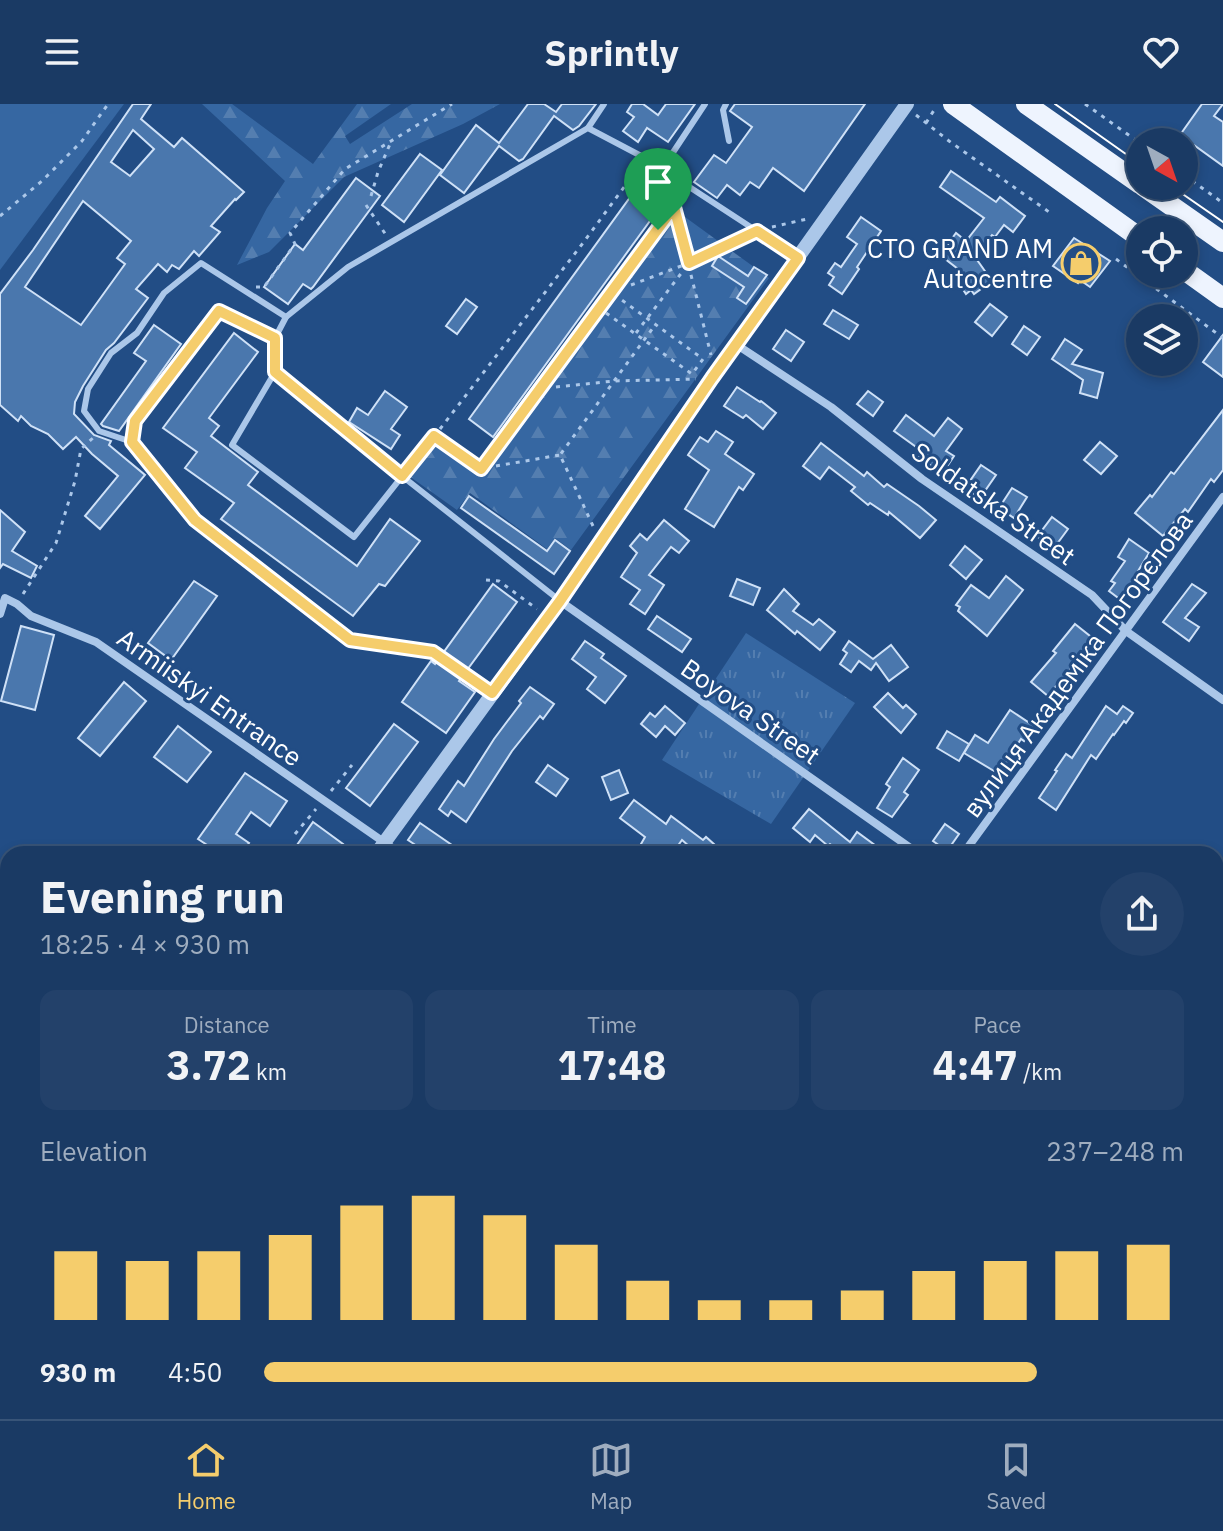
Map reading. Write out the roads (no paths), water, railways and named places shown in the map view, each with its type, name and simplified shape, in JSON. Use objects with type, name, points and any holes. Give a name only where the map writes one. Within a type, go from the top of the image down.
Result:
[{"type":"main road","points":[[953,104],[1126,228]]},
{"type":"main road","points":[[1026,104],[1126,174]]},
{"type":"main road","points":[[1163,200],[1223,242]]},
{"type":"main road","points":[[1198,280],[1223,298]]},
{"type":"street","points":[[381,846],[560,601],[712,378],[906,106]]},
{"type":"street","name":"Soldatska Street","points":[[737,345],[831,407],[922,479],[1092,595],[1126,631],[1223,700]]},
{"type":"street","name":"вулиця Академіка Погорєлова","points":[[969,846],[1223,497]]},
{"type":"street","points":[[0,614],[3,597]]},
{"type":"street","name":"Armiiskyi Entrance","points":[[3,597],[31,616],[96,642],[377,846]]},
{"type":"street","name":"Boyova Street","points":[[560,601],[908,846]]},
{"type":"lane","points":[[604,104],[588,128],[348,267],[286,317],[275,338],[275,372],[232,445],[354,537],[434,436],[481,469],[658,230]]},
{"type":"lane","points":[[662,169],[705,104]]},
{"type":"lane","points":[[715,104],[725,107],[729,141]]},
{"type":"lane","points":[[588,128],[645,158],[798,258]]},
{"type":"lane","points":[[286,317],[201,263],[164,293],[137,333],[111,353],[88,389],[84,411],[99,431],[132,442],[195,520],[350,640]]},
{"type":"lane","points":[[132,442],[135,421],[219,311],[275,338]]},
{"type":"lane","points":[[275,372],[560,601]]},
{"type":"tram line","points":[[1055,104],[1126,154]]},
{"type":"tram line","points":[[1191,200],[1223,222]]},
{"type":"place","name":"СТО GRAND AM Autocentre","points":[[1081,263]]}]
